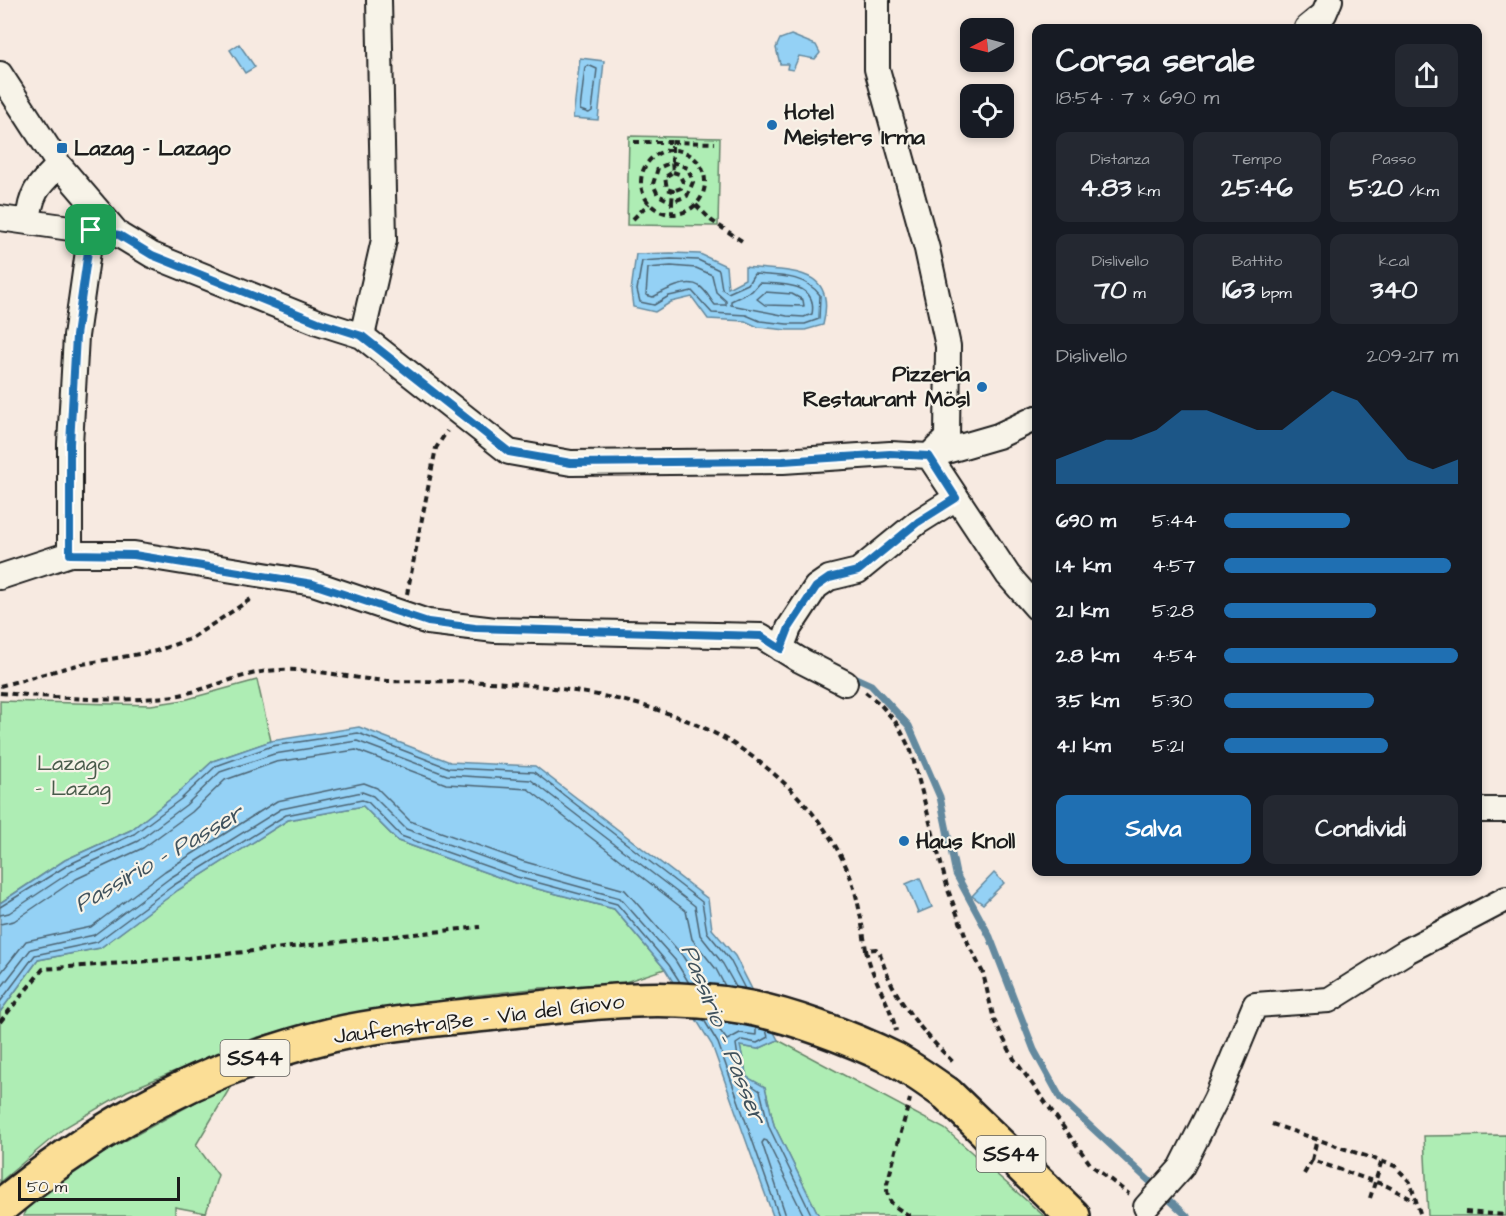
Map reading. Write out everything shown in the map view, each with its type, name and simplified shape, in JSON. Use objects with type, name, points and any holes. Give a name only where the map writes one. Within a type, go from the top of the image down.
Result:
[{"type":"main road","name":"Jaufenstraße - Via del Giovo","points":[[0,1207],[40,1173],[109,1126],[160,1097],[219,1070],[278,1049],[334,1035],[408,1023],[632,999],[741,1006],[796,1021],[894,1060],[951,1079]]},
{"type":"main road","name":"SS44","points":[[951,1079],[1073,1216]]},
{"type":"street","points":[[362,336],[384,240],[379,0]]},
{"type":"street","points":[[877,0],[877,69],[927,249],[948,346],[947,438],[929,456]]},
{"type":"street","points":[[1312,24],[1324,14],[1330,0]]},
{"type":"street","points":[[0,74],[59,165],[119,235],[152,255],[318,322],[362,336],[509,452],[571,463],[783,461],[890,454],[929,456],[998,436],[1032,420]]},
{"type":"street","points":[[28,222],[30,201],[35,188],[59,165]]},
{"type":"street","points":[[0,218],[119,235]]},
{"type":"street","points":[[70,554],[70,444],[76,336],[91,230]]},
{"type":"street","points":[[929,456],[1008,575],[1032,603]]},
{"type":"street","points":[[781,649],[789,628],[816,587],[829,578],[858,571],[918,522],[956,498]]},
{"type":"street","points":[[0,577],[70,554],[134,555],[313,584],[428,622],[495,630],[761,636],[845,683]]},
{"type":"street","points":[[1482,810],[1506,810]]},
{"type":"street","points":[[1146,1207],[1181,1168],[1216,1099],[1255,1005],[1329,1000],[1407,951],[1506,899]]},
{"type":"path","points":[[634,142],[715,143]]},
{"type":"path","points":[[672,142],[673,172]]},
{"type":"path","points":[[672,150],[692,155],[702,166],[705,188],[696,205],[687,211],[672,214],[657,210],[649,203],[641,183],[645,167],[655,155],[672,150]]},
{"type":"path","points":[[672,162],[688,168],[693,182],[687,196],[672,202],[658,195],[653,184],[658,168],[672,162]]},
{"type":"path","points":[[673,172],[679,174],[683,182],[681,188],[673,191],[667,189],[664,183],[665,177],[673,172]]},
{"type":"path","points":[[672,214],[673,191]]},
{"type":"path","points":[[633,219],[649,203]]},
{"type":"path","points":[[696,205],[712,221],[746,243]]},
{"type":"path","points":[[406,595],[436,448],[459,412]]},
{"type":"path","points":[[0,686],[77,665],[156,651],[190,639],[282,580]]},
{"type":"path","points":[[0,693],[69,698],[167,697],[191,693],[247,675],[277,669],[386,681],[517,684],[573,691],[657,711],[700,726],[736,746],[772,773],[825,829],[841,855],[860,909],[866,950],[875,981],[891,1009],[898,1041]]},
{"type":"path","points":[[845,683],[864,691],[880,704],[898,725],[911,751],[948,890],[968,943],[983,972],[994,1020],[1014,1059],[1091,1165],[1146,1207]]},
{"type":"path","points":[[0,1022],[43,969],[188,958],[480,927]]},
{"type":"path","points":[[866,950],[876,949],[880,953],[894,990],[951,1079]]},
{"type":"path","points":[[910,1216],[896,1208],[887,1194],[887,1184],[911,1098]]},
{"type":"path","points":[[1272,1124],[1395,1166],[1410,1182],[1421,1216]]},
{"type":"path","points":[[1304,1174],[1312,1160],[1317,1138]]},
{"type":"path","points":[[1312,1160],[1375,1181],[1418,1202]]},
{"type":"path","points":[[1370,1198],[1382,1160]]},
{"type":"path","points":[[1465,1212],[1506,1215]]},
{"type":"green space","points":[[629,136],[720,138],[718,226],[627,225]]},
{"type":"green space","name":"Lazago - Lazag","points":[[257,680],[271,741],[213,761],[177,794],[131,830],[65,860],[0,903],[0,701],[151,705],[184,700]]},
{"type":"green space","points":[[363,806],[398,841],[515,883],[614,909],[665,969],[616,985],[540,988],[479,995],[328,1018],[255,1038],[127,1091],[64,1128],[0,1182],[0,1012],[38,960],[100,948],[178,890],[288,820]]},
{"type":"green space","points":[[778,1040],[945,1129],[1044,1216],[819,1216],[774,1125],[765,1087],[747,1078],[740,1046],[758,1049]]},
{"type":"green space","points":[[234,1081],[196,1145],[218,1175],[206,1213],[175,1207],[175,1216],[23,1216],[27,1206],[110,1149]]},
{"type":"green space","points":[[1506,1135],[1506,1216],[1428,1216],[1424,1136]]},
{"type":"water","points":[[791,35],[816,45],[820,53],[815,59],[799,56],[793,70],[787,69],[788,64],[780,64],[776,48],[780,39]]},
{"type":"water","points":[[239,44],[255,67],[245,73],[230,50]]},
{"type":"water","points":[[580,58],[604,61],[598,120],[573,118]]},
{"type":"water","points":[[636,254],[700,254],[726,266],[728,288],[745,279],[745,267],[806,275],[823,291],[826,305],[823,325],[805,330],[787,330],[758,327],[745,321],[708,319],[692,297],[671,302],[655,312],[633,307],[631,291]]},
{"type":"water","name":"Passirio - Passer","points":[[359,727],[450,762],[535,766],[708,899],[712,929],[735,956],[778,1040],[758,1049],[740,1046],[747,1077],[765,1087],[774,1125],[819,1216],[773,1216],[712,1045],[665,969],[614,909],[515,883],[398,841],[363,806],[288,820],[178,890],[100,948],[38,960],[0,1012],[0,903],[65,860],[131,830],[177,794],[213,761],[271,741]]},
{"type":"water","points":[[994,873],[1004,883],[983,904],[972,896]]},
{"type":"water","points":[[920,878],[932,907],[918,913],[906,884]]},
{"type":"waterway","points":[[849,675],[871,685],[909,726],[940,797],[956,874],[990,937],[1034,1050],[1061,1099],[1187,1216]]},
{"type":"place","name":"Hotel Meisters Irma","points":[[772,125]]},
{"type":"place","name":"Lazag - Lazago","points":[[62,148]]},
{"type":"place","name":"Pizzeria Restaurant Mösl","points":[[982,387]]},
{"type":"place","name":"Haus Knoll","points":[[904,841]]},
{"type":"route","points":[[91,230],[119,235],[152,255],[318,322],[362,336],[509,452],[571,463],[783,461],[890,454],[929,456],[956,498],[918,522],[882,554],[858,571],[829,578],[816,587],[789,628],[781,649],[761,636],[495,630],[428,622],[313,584],[134,555],[70,554],[70,444],[76,336],[91,230]]}]
